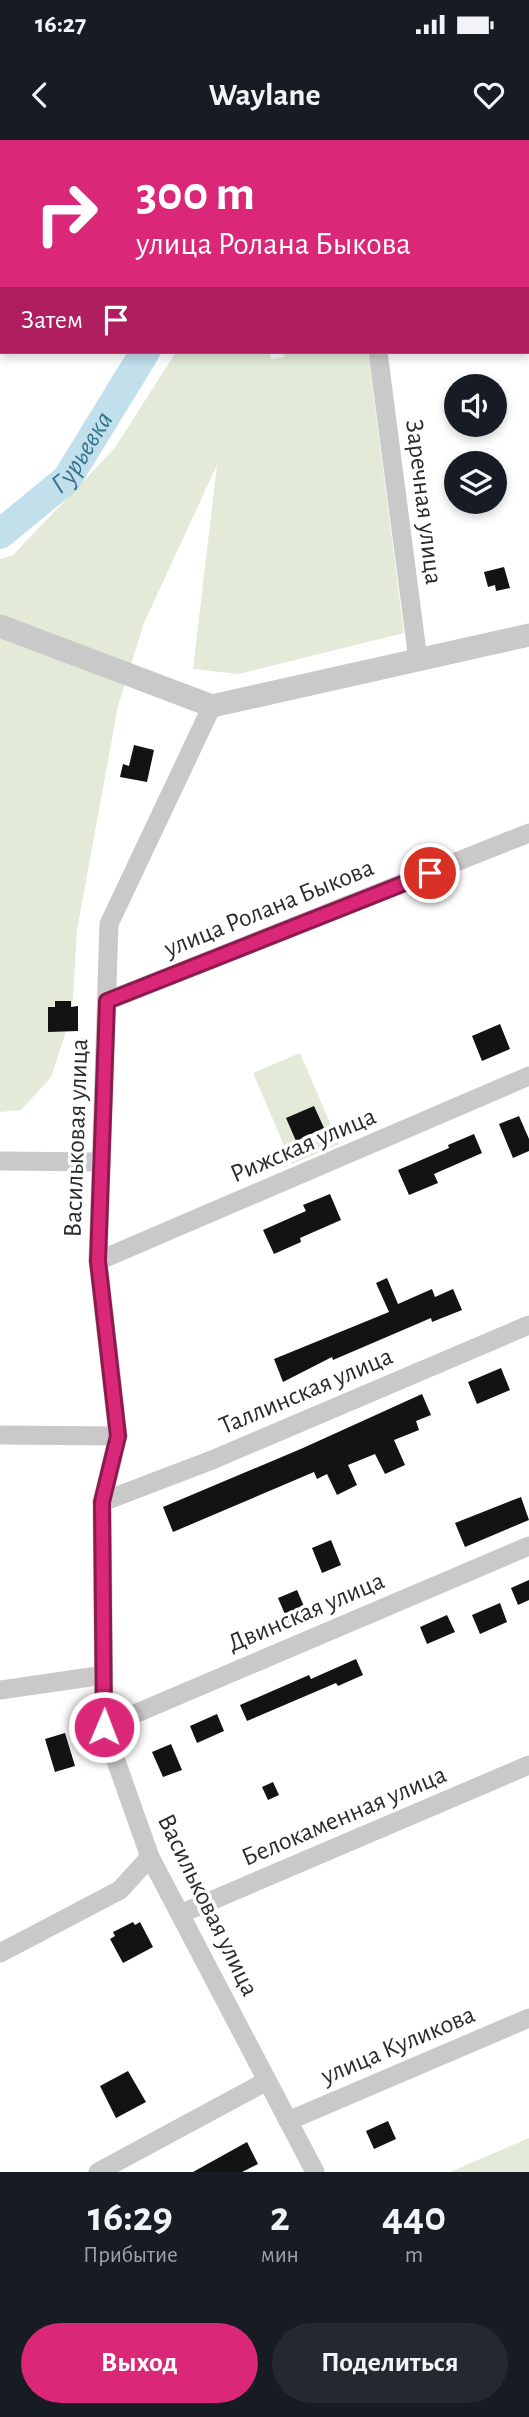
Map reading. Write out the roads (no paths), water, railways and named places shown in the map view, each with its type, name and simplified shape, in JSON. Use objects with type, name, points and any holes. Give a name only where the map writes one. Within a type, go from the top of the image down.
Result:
[{"type":"street","name":"Заречная улица","points":[[378,354],[418,660]]},
{"type":"street","points":[[0,626],[212,706],[529,635]]},
{"type":"street","name":"Васильковая улица","points":[[212,706],[110,925],[98,1261],[118,1436],[102,1502],[104,1727],[150,1857],[315,2172]]},
{"type":"street","name":"улица Ролана Быкова","points":[[107,1001],[529,833]]},
{"type":"street","name":"Рижская улица","points":[[98,1261],[529,1076]]},
{"type":"street","points":[[0,1161],[102,1163]]},
{"type":"street","name":"Таллинская улица","points":[[102,1502],[212,1460],[529,1325]]},
{"type":"street","points":[[0,1434],[118,1436]]},
{"type":"street","name":"Двинская улица","points":[[104,1727],[529,1546]]},
{"type":"street","points":[[0,1690],[104,1675]]},
{"type":"street","name":"Белокаменная улица","points":[[180,1914],[529,1765]]},
{"type":"street","points":[[0,1954],[121,1889],[150,1857]]},
{"type":"street","name":"улица Куликова","points":[[288,2120],[529,2018]]},
{"type":"street","points":[[98,2172],[265,2082]]},
{"type":"waterway","name":"Гурьевка","points":[[0,534],[67,479],[144,354]]}]
